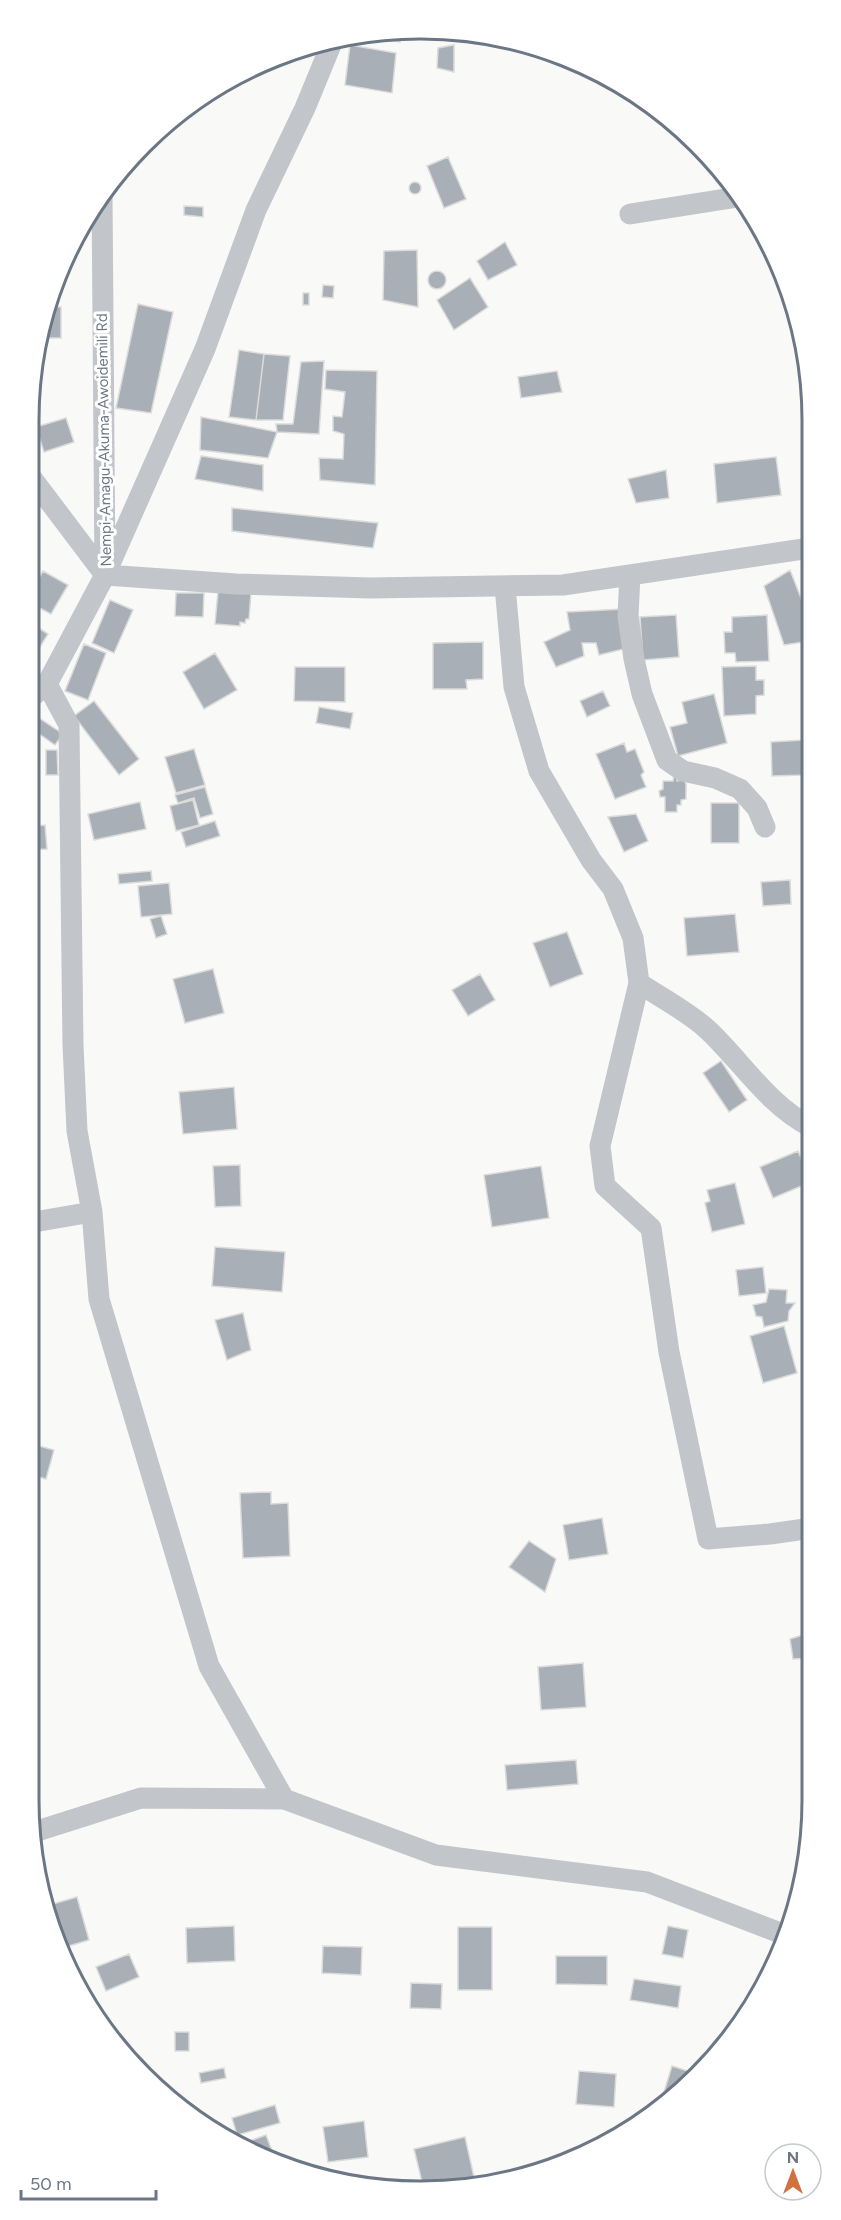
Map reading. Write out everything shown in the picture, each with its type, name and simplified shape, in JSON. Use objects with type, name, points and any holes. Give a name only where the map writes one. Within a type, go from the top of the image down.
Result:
[{"type":"street","points":[[105,575],[205,349],[256,210],[305,108],[329,50]]},
{"type":"street","points":[[630,214],[730,198]]},
{"type":"street","name":"Nempi-Amagu-Akuma-Awoidemili Rd","points":[[39,691],[47,684],[105,575],[102,210]]},
{"type":"street","points":[[39,488],[105,575],[270,585],[370,588],[563,585],[802,549]]},
{"type":"street","points":[[630,575],[628,616],[634,658],[642,694],[667,760],[683,771],[715,778],[740,789],[757,808],[765,827]]},
{"type":"street","points":[[505,586],[514,687],[539,771],[591,860],[613,889],[633,938],[639,983],[600,1146],[605,1186],[651,1228],[669,1352],[708,1539],[802,1529]]},
{"type":"street","points":[[47,684],[69,725],[73,1045],[77,1131],[92,1212],[99,1299],[208,1666],[284,1799]]},
{"type":"street","points":[[639,983],[706,1028],[768,1095],[802,1122]]},
{"type":"street","points":[[39,1221],[92,1212]]},
{"type":"street","points":[[40,1830],[141,1798],[284,1799],[436,1855],[647,1882],[778,1932]]},
{"type":"building","points":[[350,45],[396,53],[392,93],[345,85]]},
{"type":"building","points":[[454,45],[454,72],[437,68],[438,48]]},
{"type":"building","points":[[448,157],[466,199],[444,208],[427,166]]},
{"type":"building","points":[[415,182],[421,188],[415,194],[409,188]]},
{"type":"building","points":[[184,206],[203,207],[203,217],[184,215]]},
{"type":"building","points":[[505,242],[517,265],[488,280],[477,261]]},
{"type":"building","points":[[417,250],[418,307],[383,300],[384,251]]},
{"type":"building","points":[[437,271],[443,274],[446,280],[443,286],[437,289],[431,286],[428,280],[431,274]]},
{"type":"building","points":[[470,278],[488,307],[454,330],[437,300]]},
{"type":"building","points":[[323,285],[334,286],[333,298],[322,297]]},
{"type":"building","points":[[303,293],[309,293],[309,305],[303,305]]},
{"type":"building","points":[[138,304],[173,312],[151,413],[116,408]]},
{"type":"building","points":[[56,307],[61,307],[61,338],[48,338]]},
{"type":"building","points":[[239,350],[264,354],[256,420],[229,417]]},
{"type":"building","points":[[264,354],[290,356],[283,420],[256,420]]},
{"type":"building","points":[[324,361],[319,434],[277,432],[276,424],[293,424],[301,362]]},
{"type":"building","points":[[326,370],[377,371],[375,485],[320,480],[319,458],[343,459],[344,434],[333,431],[333,416],[342,417],[345,392],[325,389]]},
{"type":"building","points":[[557,371],[562,392],[521,398],[518,377]]},
{"type":"building","points":[[201,417],[277,432],[268,458],[200,450]]},
{"type":"building","points":[[66,418],[74,442],[44,452],[39,436],[39,426]]},
{"type":"building","points":[[201,456],[263,465],[263,491],[195,479]]},
{"type":"building","points":[[776,457],[781,495],[717,503],[714,464]]},
{"type":"building","points":[[666,470],[669,498],[636,503],[628,479]]},
{"type":"building","points":[[232,508],[378,523],[373,548],[232,531]]},
{"type":"building","points":[[790,570],[802,601],[802,642],[784,645],[764,586]]},
{"type":"building","points":[[43,571],[68,585],[51,614],[39,608],[39,578]]},
{"type":"building","points":[[218,591],[251,593],[249,619],[246,619],[245,623],[240,622],[240,626],[215,624]]},
{"type":"building","points":[[176,593],[204,593],[203,617],[175,616]]},
{"type":"building","points":[[110,600],[133,610],[114,653],[92,643]]},
{"type":"building","points":[[623,609],[628,648],[599,655],[596,643],[582,643],[584,656],[556,667],[544,642],[570,630],[567,612]]},
{"type":"building","points":[[676,615],[679,657],[643,660],[640,617]]},
{"type":"building","points":[[767,615],[769,661],[736,662],[735,653],[725,653],[724,632],[732,632],[732,617]]},
{"type":"building","points":[[39,628],[48,634],[39,649]]},
{"type":"building","points":[[483,642],[483,679],[466,680],[467,689],[433,689],[433,643]]},
{"type":"building","points":[[84,644],[106,653],[88,700],[65,691]]},
{"type":"building","points":[[215,653],[237,690],[204,709],[183,672]]},
{"type":"building","points":[[756,666],[756,680],[764,680],[764,695],[756,696],[756,714],[724,716],[722,667]]},
{"type":"building","points":[[295,667],[345,667],[345,702],[294,701]]},
{"type":"building","points":[[603,691],[610,706],[587,717],[580,701]]},
{"type":"building","points":[[714,694],[727,743],[678,756],[670,727],[687,723],[682,702]]},
{"type":"building","points":[[94,701],[139,759],[119,775],[74,716]]},
{"type":"building","points":[[319,707],[353,713],[350,729],[316,723]]},
{"type":"building","points":[[39,718],[63,734],[55,745],[39,734]]},
{"type":"building","points":[[802,740],[802,775],[772,776],[771,742]]},
{"type":"building","points":[[624,743],[627,752],[635,749],[644,772],[641,775],[646,787],[615,799],[596,754]]},
{"type":"building","points":[[194,749],[205,785],[176,793],[165,757]]},
{"type":"building","points":[[46,750],[57,750],[58,775],[46,775]]},
{"type":"building","points":[[674,776],[677,776],[677,781],[684,780],[686,799],[681,800],[681,805],[677,805],[677,812],[665,812],[665,797],[660,797],[659,791],[663,789],[663,781],[673,781]]},
{"type":"building","points":[[205,787],[213,814],[200,818],[194,798],[178,803],[175,795]]},
{"type":"building","points":[[193,800],[199,825],[176,831],[170,806]]},
{"type":"building","points":[[140,802],[146,829],[94,840],[88,814]]},
{"type":"building","points":[[711,803],[739,803],[739,843],[711,843]]},
{"type":"building","points":[[636,814],[648,841],[624,852],[608,817]]},
{"type":"building","points":[[215,821],[220,836],[186,847],[181,832]]},
{"type":"building","points":[[45,825],[47,849],[39,849],[39,826]]},
{"type":"building","points":[[151,871],[152,881],[119,884],[118,874]]},
{"type":"building","points":[[790,880],[791,904],[763,906],[761,882]]},
{"type":"building","points":[[169,883],[172,914],[141,917],[138,886]]},
{"type":"building","points":[[735,914],[739,952],[687,956],[684,918]]},
{"type":"building","points":[[161,916],[167,934],[156,938],[150,919]]},
{"type":"building","points":[[567,932],[583,974],[550,987],[533,943]]},
{"type":"building","points":[[213,969],[224,1013],[185,1023],[173,979]]},
{"type":"building","points":[[480,974],[495,1000],[468,1016],[452,990]]},
{"type":"building","points":[[721,1061],[747,1100],[729,1112],[703,1073]]},
{"type":"building","points":[[234,1087],[237,1129],[183,1134],[179,1092]]},
{"type":"building","points":[[798,1151],[802,1161],[802,1186],[773,1198],[760,1167]]},
{"type":"building","points":[[240,1165],[241,1206],[215,1207],[213,1166]]},
{"type":"building","points":[[541,1166],[549,1218],[492,1227],[484,1175]]},
{"type":"building","points":[[735,1183],[745,1224],[712,1232],[705,1203],[710,1201],[707,1190]]},
{"type":"building","points":[[215,1247],[285,1252],[282,1292],[212,1286]]},
{"type":"building","points":[[763,1267],[766,1293],[739,1296],[736,1270]]},
{"type":"building","points":[[769,1289],[787,1290],[786,1303],[795,1303],[789,1311],[788,1321],[764,1327],[762,1317],[756,1316],[753,1305],[766,1302]]},
{"type":"building","points":[[243,1313],[251,1350],[227,1360],[215,1320]]},
{"type":"building","points":[[784,1326],[797,1373],[763,1383],[750,1336]]},
{"type":"building","points":[[39,1446],[54,1450],[46,1479],[39,1477]]},
{"type":"building","points":[[271,1492],[271,1504],[288,1503],[290,1556],[243,1558],[240,1493]]},
{"type":"building","points":[[602,1518],[608,1554],[569,1560],[563,1525]]},
{"type":"building","points":[[529,1541],[556,1559],[545,1592],[509,1567]]},
{"type":"building","points":[[802,1635],[802,1659],[793,1659],[790,1639]]},
{"type":"building","points":[[583,1663],[586,1707],[541,1710],[538,1667]]},
{"type":"building","points":[[576,1760],[578,1784],[507,1790],[505,1765]]},
{"type":"building","points":[[77,1897],[89,1940],[68,1946],[54,1904]]},
{"type":"building","points":[[234,1926],[235,1961],[187,1963],[186,1928]]},
{"type":"building","points":[[668,1926],[688,1930],[683,1958],[662,1954]]},
{"type":"building","points":[[458,1927],[492,1927],[492,1990],[458,1990]]},
{"type":"building","points":[[323,1946],[362,1947],[361,1975],[322,1973]]},
{"type":"building","points":[[129,1954],[139,1977],[106,1991],[96,1967]]},
{"type":"building","points":[[556,1956],[607,1956],[607,1985],[556,1984]]},
{"type":"building","points":[[634,1979],[681,1986],[678,2008],[630,2000]]},
{"type":"building","points":[[411,1983],[442,1984],[441,2009],[410,2008]]},
{"type":"building","points":[[175,2032],[189,2032],[189,2051],[175,2051]]},
{"type":"building","points":[[672,2066],[688,2071],[672,2086],[664,2093]]},
{"type":"building","points":[[224,2068],[226,2078],[201,2083],[199,2073]]},
{"type":"building","points":[[579,2071],[616,2074],[614,2107],[576,2104]]},
{"type":"building","points":[[275,2105],[280,2123],[238,2135],[232,2118]]},
{"type":"building","points":[[364,2121],[368,2157],[328,2162],[323,2127]]},
{"type":"building","points":[[266,2135],[272,2151],[252,2142],[250,2141]]},
{"type":"building","points":[[465,2137],[474,2177],[422,2181],[414,2149]]}]
